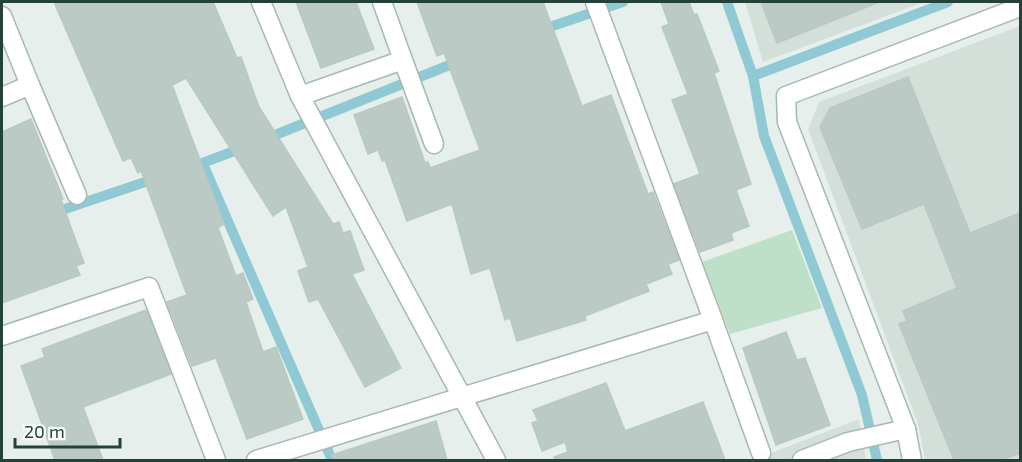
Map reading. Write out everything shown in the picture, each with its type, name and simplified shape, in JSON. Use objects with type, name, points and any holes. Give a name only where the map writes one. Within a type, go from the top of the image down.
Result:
[{"type":"street","points":[[261,2],[303,102],[496,460]]},
{"type":"street","points":[[382,2],[435,144]]},
{"type":"street","points":[[596,2],[761,453]]},
{"type":"street","points":[[912,460],[906,429],[787,122],[786,96],[1020,8]]},
{"type":"street","points":[[2,16],[77,195]]},
{"type":"street","points":[[303,102],[405,65]]},
{"type":"street","points":[[2,97],[30,85]]},
{"type":"street","points":[[2,336],[149,287],[216,460]]},
{"type":"street","points":[[256,460],[713,320]]},
{"type":"street","points":[[802,460],[848,442],[906,429]]},
{"type":"shaded area","points":[[745,2],[924,2],[763,62]]},
{"type":"shaded area","points":[[1020,26],[1020,460],[925,460],[918,424],[808,129],[819,102]]},
{"type":"shaded area","points":[[859,419],[866,460],[753,460]]},
{"type":"green space","points":[[792,230],[822,308],[730,334],[702,262]]},
{"type":"building","points":[[54,2],[213,2],[237,58],[241,57],[259,107],[333,224],[339,222],[343,233],[350,231],[364,270],[352,274],[401,368],[365,387],[318,299],[309,302],[298,271],[308,267],[286,207],[273,216],[186,78],[172,85],[224,224],[218,228],[236,276],[243,273],[253,299],[246,302],[263,352],[276,347],[303,419],[247,439],[216,358],[192,366],[167,302],[187,295],[141,171],[138,173],[131,158],[123,161]]},
{"type":"building","points":[[296,2],[356,2],[374,49],[321,68]]},
{"type":"building","points":[[417,2],[543,2],[582,106],[611,95],[648,194],[653,192],[679,260],[668,264],[672,274],[646,284],[649,291],[585,316],[586,320],[517,341],[510,318],[505,320],[490,268],[471,274],[452,204],[407,221],[385,160],[382,161],[378,150],[368,154],[354,115],[402,97],[425,163],[428,162],[430,168],[480,150],[444,53],[437,56]]},
{"type":"building","points":[[661,2],[689,2],[694,15],[697,14],[719,71],[714,73],[751,184],[736,190],[749,226],[731,233],[733,240],[700,252],[674,184],[700,174],[672,100],[688,94],[662,27],[669,24]]},
{"type":"building","points":[[761,2],[877,2],[877,3],[777,43]]},
{"type":"building","points":[[908,77],[970,233],[1020,213],[1020,453],[1001,460],[954,460],[899,324],[907,321],[903,311],[957,288],[924,204],[862,229],[820,127],[830,108]]},
{"type":"building","points":[[31,119],[63,199],[61,200],[84,263],[76,266],[80,275],[2,303],[2,132]]},
{"type":"building","points":[[146,310],[171,374],[83,407],[103,460],[55,460],[21,366],[45,357],[42,349]]},
{"type":"building","points":[[786,332],[797,360],[805,358],[830,425],[776,445],[743,348]]},
{"type":"building","points":[[606,383],[625,431],[703,402],[725,460],[555,460],[554,457],[568,452],[565,442],[542,451],[532,423],[538,421],[533,410]]},
{"type":"building","points":[[436,421],[447,460],[333,460],[332,455]]},
{"type":"waterway","points":[[538,31],[623,2]]},
{"type":"waterway","points":[[727,2],[753,76],[764,136],[862,395],[877,460]]},
{"type":"waterway","points":[[753,76],[948,2]]},
{"type":"waterway","points":[[265,139],[462,60]]},
{"type":"waterway","points":[[189,168],[245,147]]},
{"type":"waterway","points":[[203,164],[332,460]]},
{"type":"waterway","points":[[53,213],[157,178]]}]
